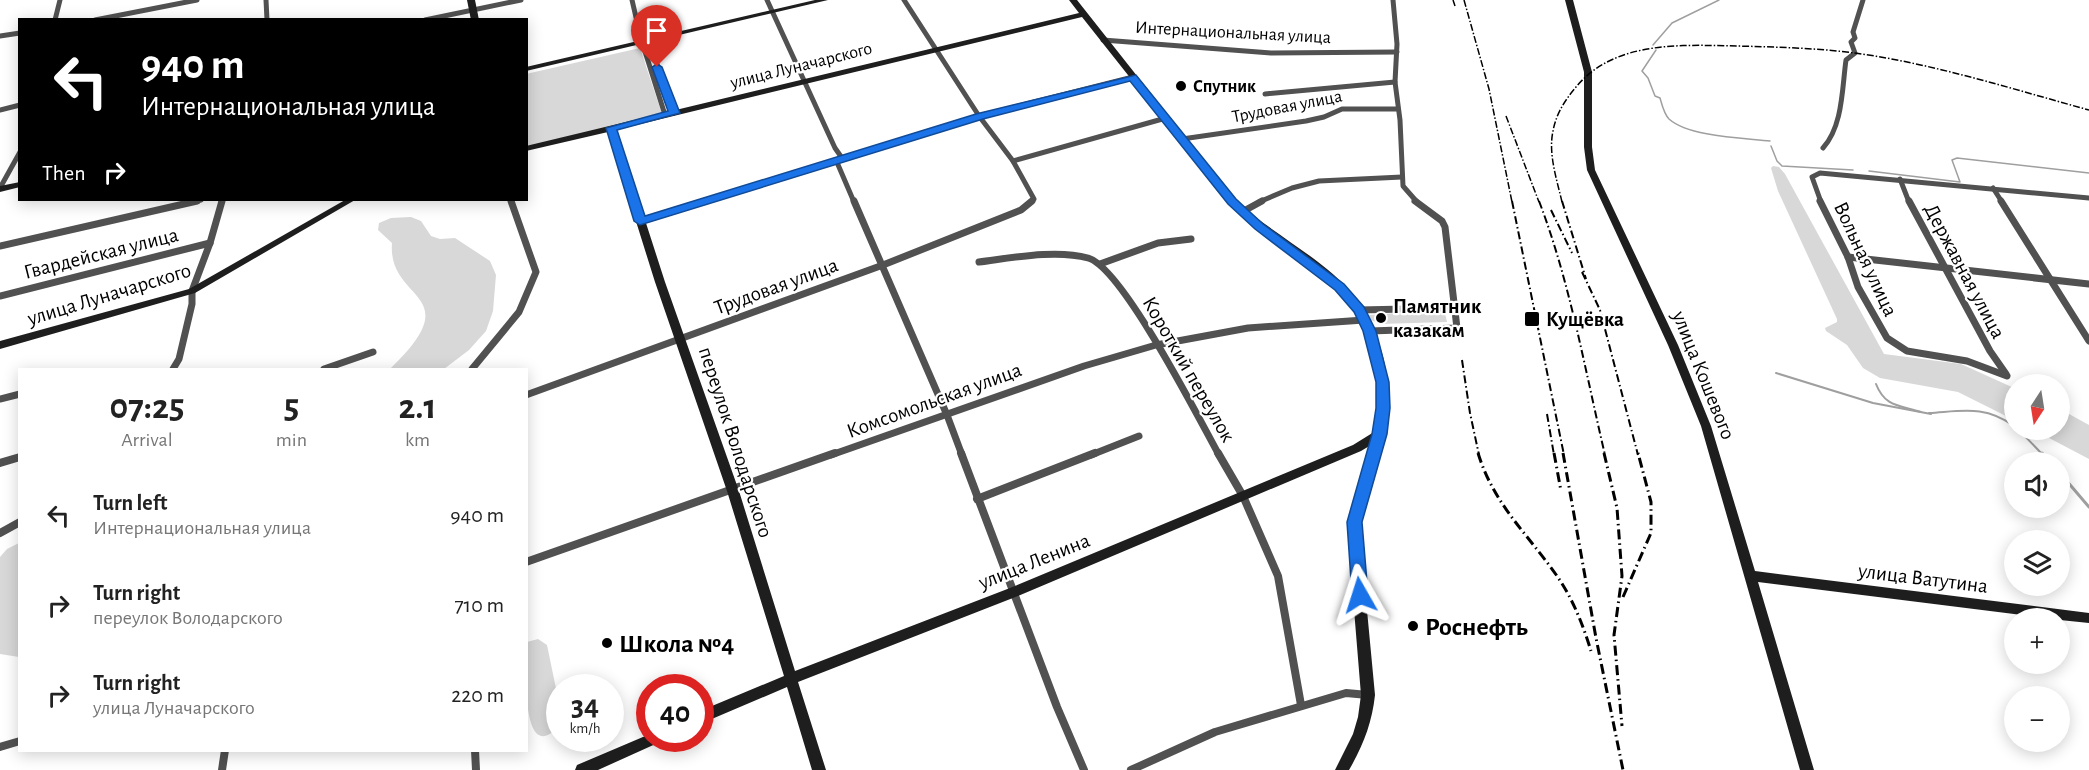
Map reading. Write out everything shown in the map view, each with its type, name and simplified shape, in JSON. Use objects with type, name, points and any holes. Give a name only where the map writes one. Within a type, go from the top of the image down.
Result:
[{"type":"street","points":[[56,18],[60,0]]},
{"type":"street","points":[[105,18],[197,0]]},
{"type":"street","points":[[266,0],[267,18]]},
{"type":"street","points":[[471,0],[475,18]]},
{"type":"street","points":[[435,18],[521,0]]},
{"type":"street","points":[[632,0],[641,39],[650,44],[670,114]]},
{"type":"street","points":[[767,0],[839,159],[947,415],[1057,707],[1084,770]]},
{"type":"street","points":[[528,69],[824,0]]},
{"type":"street","points":[[904,0],[979,116],[1013,161],[1166,118]]},
{"type":"street","points":[[1073,0],[1242,212],[1340,287],[1362,315],[1370,331],[1383,382],[1380,434],[1354,522],[1368,695],[1366,716],[1357,745],[1342,770]]},
{"type":"street","points":[[1370,331],[1457,327],[1445,227],[1442,221],[1407,192],[1402,177],[1395,82],[1397,52],[1393,0]]},
{"type":"street","name":"улица Кошевого","points":[[1569,0],[1588,72],[1587,147],[1591,170],[1668,334],[1698,404],[1752,576],[1807,770]]},
{"type":"street","points":[[1823,148],[1828,145],[1836,124],[1846,60],[1855,53],[1851,42],[1855,38],[1853,32],[1863,0]]},
{"type":"street","name":"улица Луначарского","points":[[528,149],[1084,14]]},
{"type":"street","points":[[0,36],[18,33]]},
{"type":"street","name":"Интернациональная улица","points":[[1103,40],[1271,53],[1397,52]]},
{"type":"street","points":[[645,41],[643,45],[670,114]]},
{"type":"street","points":[[640,221],[979,116],[1133,77]]},
{"type":"street","name":"Трудовая улица","points":[[1265,94],[1395,82]]},
{"type":"street","points":[[0,110],[18,106]]},
{"type":"street","name":"Трудовая улица","points":[[1182,139],[1306,121],[1324,117],[1341,109],[1398,109]]},
{"type":"street","name":"переулок Володарского","points":[[611,128],[640,221],[733,491],[819,770]]},
{"type":"street","points":[[0,188],[18,156]]},
{"type":"street","name":"Трудовая улица","points":[[528,394],[883,265],[1022,210],[1034,199],[1013,161]]},
{"type":"street","name":"Вольная улица","points":[[1900,179],[1814,174],[1813,181],[1819,198],[1848,257],[1858,287],[1883,333],[1892,343],[1914,353],[1967,361],[2004,375]]},
{"type":"street","points":[[1242,212],[1278,193],[1315,181],[1402,177]]},
{"type":"street","points":[[1900,179],[2088,199]]},
{"type":"street","name":"Державная улица","points":[[1900,179],[1906,196],[1990,351],[2006,374]]},
{"type":"street","points":[[0,188],[18,184]]},
{"type":"street","points":[[1993,188],[2089,341]]},
{"type":"street","points":[[0,246],[197,201]]},
{"type":"street","points":[[174,368],[179,360],[192,304],[192,291],[210,243],[222,201]]},
{"type":"street","name":"улица Луначарского","points":[[0,345],[192,291],[349,201]]},
{"type":"street","points":[[473,368],[504,334],[534,284],[536,272],[511,201]]},
{"type":"street","points":[[979,262],[1037,255],[1081,257],[1100,264],[1158,244],[1178,239],[1191,239]]},
{"type":"street","name":"Гвардейская улица","points":[[0,296],[210,243]]},
{"type":"street","points":[[1848,257],[2089,284]]},
{"type":"street","name":"Короткий переулок","points":[[1100,264],[1131,301],[1243,496],[1278,576],[1301,705]]},
{"type":"street","name":"Комсомольская улица","points":[[528,561],[1084,366],[1156,345],[1248,328],[1362,315],[1454,308]]},
{"type":"street","points":[[327,368],[373,352]]},
{"type":"street","points":[[0,399],[18,394]]},
{"type":"street","name":"улица Ленина","points":[[714,712],[791,679],[1014,592],[1357,448],[1380,434]]},
{"type":"street","points":[[977,498],[1139,436]]},
{"type":"street","points":[[0,463],[18,458]]},
{"type":"street","points":[[0,533],[18,523]]},
{"type":"street","name":"улица Ватутина","points":[[1752,576],[2089,618]]},
{"type":"street","points":[[1131,770],[1215,732],[1346,693],[1368,695]]},
{"type":"street","points":[[0,747],[18,741]]},
{"type":"street","points":[[582,770],[636,747]]},
{"type":"street","points":[[222,770],[225,752]]},
{"type":"street","points":[[475,752],[476,770]]},
{"type":"shaded area","points":[[640,48],[662,114],[528,148],[528,74]]},
{"type":"shaded area","points":[[1779,167],[1785,174],[1884,354],[1961,364],[2004,383],[2004,415],[1958,392],[1880,378],[1863,368],[1847,345],[1826,331],[1825,328],[1837,322],[1837,319],[1778,191],[1771,168]]},
{"type":"shaded area","points":[[411,217],[421,221],[431,236],[440,239],[455,238],[490,261],[496,275],[493,311],[486,331],[469,350],[445,368],[391,368],[413,344],[424,325],[425,311],[420,299],[401,277],[394,262],[392,243],[378,230],[379,223],[391,218]]},
{"type":"shaded area","points":[[1440,310],[1445,313],[1447,322],[1380,324],[1371,320],[1369,315]]},
{"type":"shaded area","points":[[2070,415],[2089,425],[2089,459],[2053,440],[2070,440]]},
{"type":"shaded area","points":[[18,544],[18,657],[0,654],[0,557],[7,549]]},
{"type":"shaded area","points":[[538,639],[547,645],[553,674],[546,674],[546,736],[537,734],[531,723],[528,706],[528,642]]},
{"type":"waterway","points":[[1653,45],[1672,23],[1719,0]]},
{"type":"waterway","points":[[1656,50],[1642,71],[1648,78],[1655,96],[1660,98],[1664,112],[1669,119],[1690,130],[1703,133],[1770,141]]},
{"type":"waterway","points":[[1771,146],[1777,161],[1782,166],[1853,170]]},
{"type":"waterway","points":[[1869,171],[1960,182],[1952,160],[1957,158],[2089,173]]},
{"type":"waterway","points":[[1776,373],[1873,403],[1931,414]]},
{"type":"waterway","points":[[1876,384],[1888,401],[1921,412]]},
{"type":"waterway","points":[[1929,413],[1973,411],[2004,420]]},
{"type":"waterway","points":[[2029,440],[2040,452]]},
{"type":"waterway","points":[[2070,485],[2089,507]]},
{"type":"railway","points":[[1453,0],[1455,6]]},
{"type":"railway","points":[[1464,0],[1489,89],[1512,202]]},
{"type":"railway","points":[[1562,202],[1552,149],[1554,125],[1562,107],[1576,87],[1592,72],[1610,61],[1651,48],[1694,45],[1737,46],[1855,53],[1944,70],[2089,110]]},
{"type":"railway","points":[[1506,116],[1539,202]]},
{"type":"railway","points":[[1512,201],[1564,455]]},
{"type":"railway","points":[[1539,201],[1560,263],[1605,455]]},
{"type":"railway","points":[[1562,201],[1586,279]]},
{"type":"railway","points":[[1551,210],[1572,253]]},
{"type":"railway","points":[[1582,272],[1600,310],[1638,455]]},
{"type":"railway","points":[[1462,360],[1479,455]]},
{"type":"railway","points":[[1547,414],[1554,455]]},
{"type":"railway","points":[[1478,453],[1502,503],[1568,594],[1591,651]]},
{"type":"railway","points":[[1554,453],[1561,491]]},
{"type":"railway","points":[[1563,453],[1596,638],[1623,770]]},
{"type":"railway","points":[[1604,453],[1617,508],[1622,576],[1614,635],[1622,726]]},
{"type":"railway","points":[[1623,597],[1651,533],[1651,502],[1638,453]]},
{"type":"place","name":"Спутник","points":[[1181,86]]},
{"type":"place","name":"Памятник казакам","points":[[1381,318]]},
{"type":"place","name":"Кущёвка","points":[[1532,319]]},
{"type":"place","name":"Роснефть","points":[[1413,626]]},
{"type":"place","name":"Школа №4","points":[[607,643]]},
{"type":"route","points":[[657,67],[674,113],[611,128],[640,221],[979,116],[1133,77],[1232,202],[1259,227],[1340,287],[1353,301],[1370,331],[1383,382],[1383,408],[1380,434],[1354,522],[1360,595]]}]
